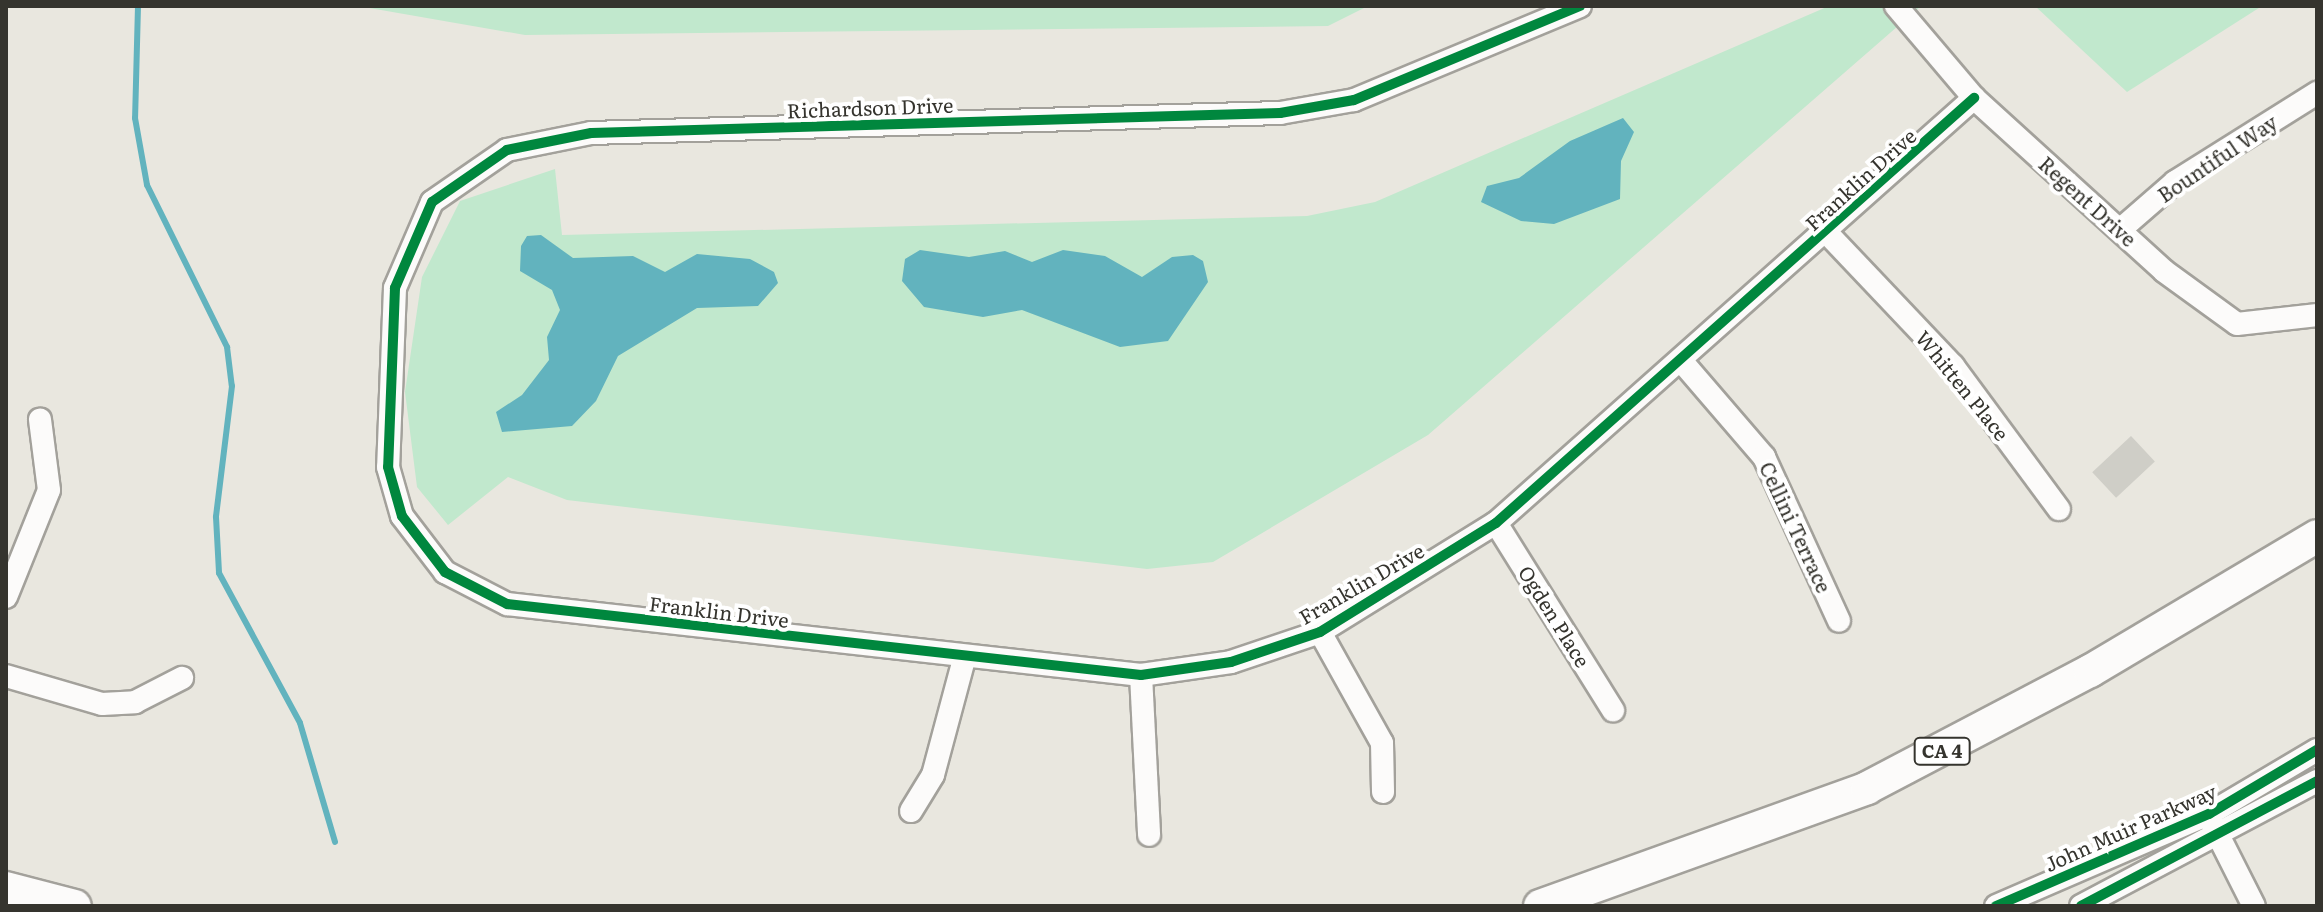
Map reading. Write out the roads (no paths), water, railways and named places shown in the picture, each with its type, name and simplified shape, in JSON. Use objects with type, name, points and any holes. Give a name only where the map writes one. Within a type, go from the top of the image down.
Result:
[{"type":"highway","name":"CA 4","points":[[1540,906],[1867,788],[2090,671],[2317,536]]},
{"type":"highway","points":[[6,888],[75,906]]},
{"type":"street","name":"Richardson Drive","points":[[388,467],[395,288],[432,202],[507,150],[591,133],[1280,113],[1354,100],[1580,6]]},
{"type":"street","name":"Regent Drive","points":[[1896,6],[1974,98],[2121,229],[2237,324],[2317,315]]},
{"type":"street","name":"Bountiful Way","points":[[2121,229],[2175,182],[2317,93]]},
{"type":"street","name":"Franklin Drive","points":[[388,467],[402,516],[445,572],[507,604],[964,659],[1141,675],[1231,662],[1320,632],[1496,523],[1684,364],[1974,98]]},
{"type":"street","name":"Whitten Place","points":[[1827,233],[1953,366],[2059,509]]},
{"type":"street","name":"Cellini Terrace","points":[[1684,364],[1764,457],[1839,621]]},
{"type":"street","points":[[6,597],[49,490],[40,420]]},
{"type":"street","name":"Ogden Place","points":[[1496,523],[1613,710]]},
{"type":"street","points":[[1320,632],[1382,743],[1383,792]]},
{"type":"street","points":[[911,811],[933,775],[964,659]]},
{"type":"street","points":[[1141,675],[1149,835]]},
{"type":"street","points":[[6,676],[102,704],[135,702],[182,678]]},
{"type":"street","name":"John Muir Parkway","points":[[1996,906],[2209,814],[2317,750]]},
{"type":"street","points":[[2081,906],[2218,837],[2317,781]]},
{"type":"street","points":[[2209,814],[2254,906]]},
{"type":"water","points":[[1623,118],[1634,132],[1621,161],[1620,199],[1554,224],[1521,221],[1481,202],[1487,186],[1519,178],[1570,141]]},
{"type":"water","points":[[541,235],[573,258],[633,256],[665,272],[697,254],[750,259],[774,272],[778,283],[758,306],[697,308],[618,356],[596,401],[572,426],[502,432],[496,412],[522,395],[549,360],[547,337],[560,310],[552,290],[520,271],[521,246],[527,236]]},
{"type":"water","points":[[920,250],[969,257],[1005,251],[1032,262],[1063,250],[1105,256],[1142,277],[1172,257],[1193,255],[1203,261],[1208,282],[1168,341],[1120,347],[1022,310],[983,317],[924,307],[902,281],[905,259]]},
{"type":"waterway","points":[[138,6],[135,118],[147,185],[227,347],[232,386],[216,517],[219,573],[300,723],[335,842]]}]
